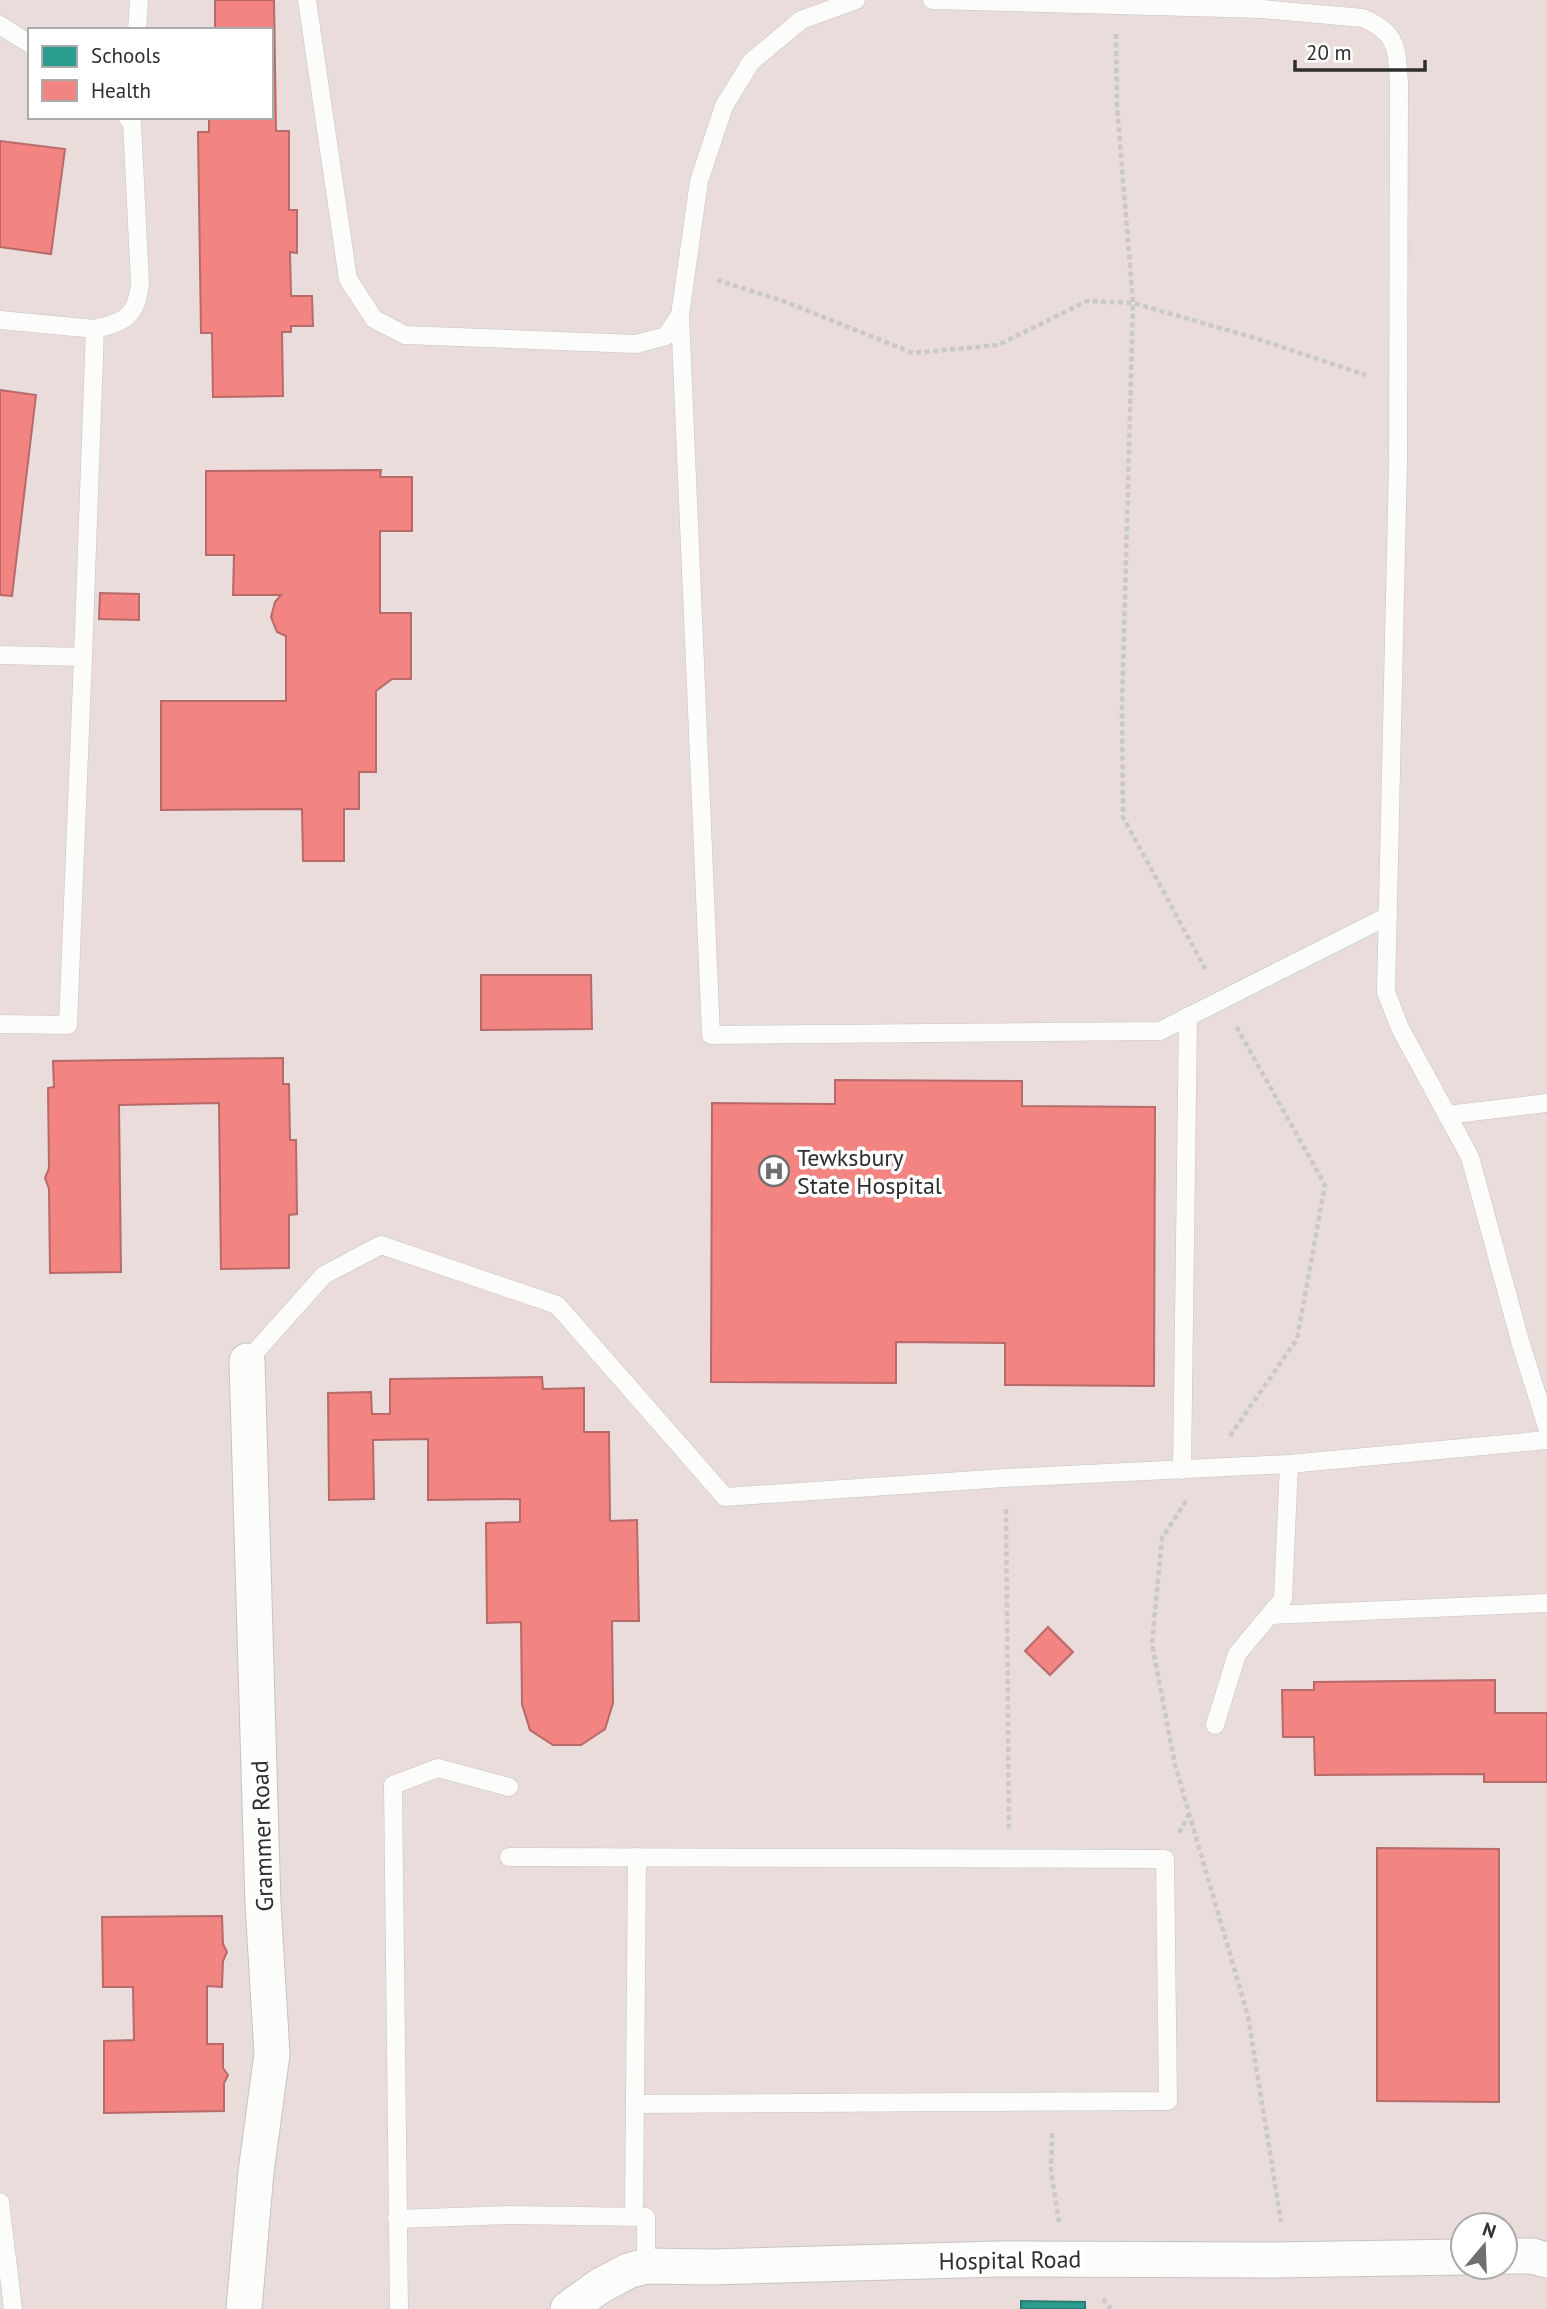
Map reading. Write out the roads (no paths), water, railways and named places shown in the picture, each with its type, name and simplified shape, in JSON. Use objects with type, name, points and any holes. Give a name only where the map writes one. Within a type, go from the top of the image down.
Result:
[{"type":"street","name":"Grammer Road","points":[[244,2309],[256,2172],[272,2054],[263,1904],[247,1361]]},
{"type":"street","points":[[1519,2256],[1547,2260]]},
{"type":"street","name":"Hospital Road","points":[[568,2309],[619,2276],[646,2266],[1449,2257]]},
{"type":"lane","points":[[137,28],[139,0]]},
{"type":"lane","points":[[307,0],[348,279],[374,318],[405,335],[636,344],[666,336],[680,315]]},
{"type":"lane","points":[[856,0],[801,20],[751,62],[744,73],[724,106],[699,181],[686,270],[680,315],[711,1035],[1160,1031],[1388,916]]},
{"type":"lane","points":[[932,0],[1262,9],[1363,18],[1376,24],[1396,48],[1398,386],[1386,992],[1400,1028],[1470,1157],[1540,1381],[1547,1427]]},
{"type":"lane","points":[[0,25],[28,43]]},
{"type":"lane","points":[[0,320],[95,330],[119,323],[130,314],[139,300],[141,283],[131,119]]},
{"type":"lane","points":[[0,1024],[68,1025],[95,330]]},
{"type":"lane","points":[[0,655],[83,657]]},
{"type":"lane","points":[[1182,1470],[1188,1016]]},
{"type":"lane","points":[[1447,1115],[1547,1103]]},
{"type":"lane","points":[[247,1361],[324,1275],[381,1245],[557,1305],[725,1497],[1005,1478],[1289,1464],[1547,1440]]},
{"type":"lane","points":[[1215,1725],[1237,1654],[1283,1599],[1289,1464]]},
{"type":"lane","points":[[1270,1615],[1547,1603]]},
{"type":"lane","points":[[399,2309],[393,1785],[438,1768],[509,1787]]},
{"type":"lane","points":[[509,1857],[1165,1859],[1168,2101],[635,2104]]},
{"type":"lane","points":[[634,2216],[637,1857]]},
{"type":"lane","points":[[0,2202],[13,2309]]},
{"type":"lane","points":[[397,2219],[510,2215],[646,2217],[646,2266]]},
{"type":"place","name":"Tewksbury State Hospital","points":[[774,1171]]}]
